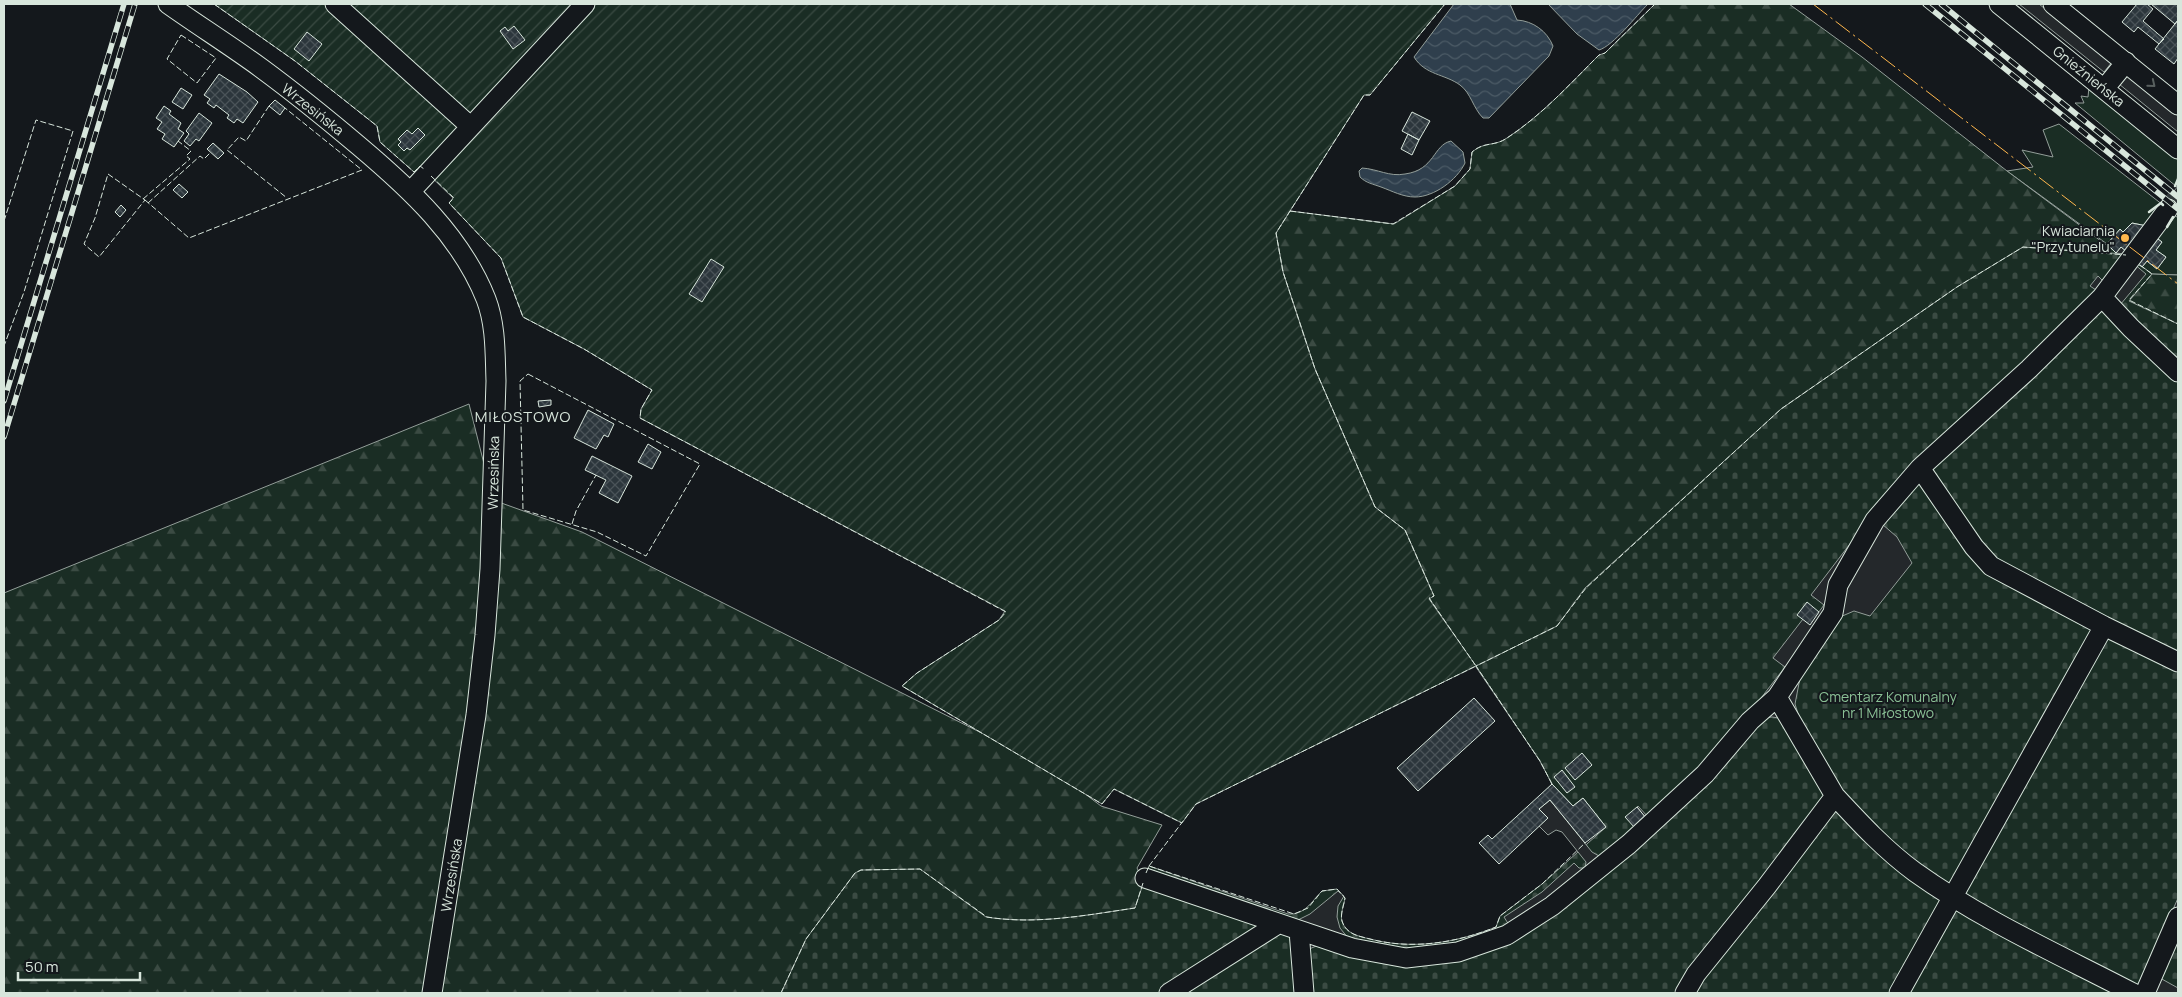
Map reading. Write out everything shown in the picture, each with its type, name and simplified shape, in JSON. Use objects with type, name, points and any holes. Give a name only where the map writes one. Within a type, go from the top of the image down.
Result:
[{"type":"street","name":"Wrzesińska","points":[[168,4],[262,69],[330,122],[411,191],[449,236],[477,280],[489,310],[495,353],[491,559],[485,635],[474,724],[432,993]]},
{"type":"street","points":[[335,4],[470,126]]},
{"type":"street","points":[[411,191],[585,4]]},
{"type":"street","points":[[2053,4],[2178,106]]},
{"type":"street","name":"Gnieźnieńska","points":[[2002,5],[2178,149]]},
{"type":"street","points":[[2104,89],[2126,62]]},
{"type":"street","points":[[1145,878],[1352,948],[1406,958],[1458,952],[1507,935],[1552,906],[1629,844],[1705,774],[1750,721],[1777,698],[1833,613],[1838,585],[1875,520],[1920,468],[2029,370],[2102,297],[2168,209]]},
{"type":"street","points":[[2102,297],[2131,328],[2178,372]]},
{"type":"street","points":[[1920,468],[1974,547],[1991,566],[2104,626],[2178,662]]},
{"type":"street","points":[[1899,993],[2104,626]]},
{"type":"street","points":[[1777,698],[1836,796],[1890,853],[1953,897],[2133,993]]},
{"type":"street","points":[[1684,993],[1696,974],[1836,796]]},
{"type":"street","points":[[2145,993],[2178,916]]},
{"type":"street","points":[[1169,993],[1278,924]]},
{"type":"street","points":[[1299,931],[1304,993]]},
{"type":"green space","points":[[214,4],[1445,4],[1370,95],[1364,95],[1276,233],[1283,272],[1315,369],[1375,507],[1405,530],[1434,596],[1429,599],[1476,666],[1196,804],[1182,823],[1114,789],[1102,804],[902,686],[917,673],[999,620],[1005,611],[640,418],[641,409],[652,390],[584,349],[523,317],[501,258],[449,203],[453,198],[420,166],[414,172],[380,142],[377,126],[295,61]]},
{"type":"green space","points":[[1655,4],[1789,4],[1862,57],[2007,171],[2117,253],[2125,254],[2152,274],[2178,275],[2178,642],[1606,827],[1583,798],[1573,806],[1552,784],[1540,761],[1429,598],[1434,596],[1405,530],[1375,507],[1315,369],[1283,272],[1276,233],[1290,211],[1394,224],[1455,186],[1470,169],[1472,152],[1481,146],[1502,141],[1520,129],[1555,99],[1599,55],[1605,53]]},
{"type":"green space","points":[[2089,87],[2178,160],[2177,187],[2075,103],[2084,103],[2081,96],[2088,97]]},
{"type":"green space","points":[[2059,124],[2163,205],[2147,226],[2132,223],[2123,232],[2120,230],[2107,244],[2007,171],[2033,167],[2022,150],[2053,157],[2043,130]]},
{"type":"green space","points":[[2172,213],[2178,218],[2178,275],[2152,274],[2142,267],[2147,261],[2157,269],[2166,257],[2156,250],[2162,242],[2154,236]]},
{"type":"green space","name":"Cmentarz Komunalny nr 1 Miłostowo","points":[[2023,247],[2125,254],[2152,274],[2129,301],[2178,324],[2178,993],[781,993],[806,939],[855,873],[861,870],[920,869],[986,917],[1005,919],[1042,920],[1135,908],[1149,866],[1288,914],[1294,914],[1303,910],[1322,891],[1337,889],[1345,898],[1342,921],[1346,929],[1357,935],[1386,942],[1418,944],[1450,941],[1496,927],[1500,916],[1542,884],[1606,827],[1583,798],[1573,806],[1552,784],[1540,761],[1476,666],[1557,626],[1585,588],[1781,409],[1957,287]]},
{"type":"green space","points":[[469,404],[493,500],[582,532],[1051,768],[1101,806],[1162,825],[1137,868],[1150,894],[1281,941],[816,993],[4,993],[4,593]]},
{"type":"shaded area","points":[[2019,4],[2039,4],[2112,62],[2104,72]]},
{"type":"shaded area","points":[[2126,74],[2178,116],[2178,132],[2119,84]]},
{"type":"shaded area","points":[[2178,186],[2178,205],[2133,263],[2146,274],[2120,305],[2178,365],[2178,381],[2102,310],[1917,479],[1882,524],[1897,537],[1912,563],[1870,616],[1854,611],[1840,617],[1801,673],[1795,704],[1799,717],[1832,779],[1870,827],[1950,886],[2107,636],[1964,889],[1966,899],[2135,986],[2142,981],[2178,898],[2178,934],[2160,978],[2178,988],[2178,993],[2121,993],[1944,899],[1826,796],[1779,718],[1772,717],[1764,718],[1684,804],[1465,957],[1319,945],[1309,949],[1292,940],[1288,935],[1298,920],[1310,914],[1338,891],[1344,896],[1338,906],[1337,917],[1340,928],[1348,938],[1393,949],[1438,949],[1509,925],[1504,917],[1542,892],[1574,863],[1579,868],[1585,868],[1586,862],[1562,832],[1556,830],[1548,835],[1539,826],[1547,818],[1539,809],[1550,800],[1592,852],[1599,856],[1646,818],[1638,806],[1649,818],[1676,795],[1744,720],[1785,667],[1773,658],[1803,619],[1810,624],[1824,605],[1811,595],[1872,515],[2096,290],[2090,286],[2098,276],[2103,281],[2124,254],[2116,253],[2121,247],[2127,251]]},
{"type":"water","points":[[1454,4],[1510,4],[1517,20],[1529,22],[1539,28],[1553,46],[1549,56],[1489,118],[1483,118],[1464,88],[1454,81],[1429,71],[1414,57]]},
{"type":"water","points":[[1548,4],[1648,4],[1618,37],[1599,50],[1577,34]]},
{"type":"water","points":[[1451,141],[1463,152],[1465,163],[1451,181],[1430,194],[1415,197],[1406,196],[1365,181],[1360,177],[1359,171],[1362,168],[1399,175],[1415,172],[1428,163],[1440,147]]},
{"type":"building","points":[[2137,4],[2147,4],[2153,9],[2143,21],[2164,39],[2159,44],[2138,27],[2134,32],[2122,22]]},
{"type":"building","points":[[2151,4],[2178,4],[2178,20],[2175,24]]},
{"type":"building","points":[[2178,20],[2178,58],[2174,64],[2155,49]]},
{"type":"building","points":[[514,26],[525,40],[513,49],[500,31],[505,27],[508,31]]},
{"type":"building","points":[[307,32],[322,44],[309,61],[294,49]]},
{"type":"building","points":[[219,74],[247,92],[258,102],[243,123],[237,119],[234,123],[227,118],[229,115],[216,105],[214,108],[207,103],[210,99],[204,95]]},
{"type":"building","points":[[181,88],[192,95],[183,109],[172,102]]},
{"type":"building","points":[[275,100],[285,108],[280,115],[269,106]]},
{"type":"building","points":[[164,106],[171,111],[169,114],[181,123],[178,129],[184,133],[174,147],[162,139],[165,134],[157,129],[162,122],[156,118]]},
{"type":"building","points":[[1412,112],[1430,121],[1419,140],[1402,131]]},
{"type":"building","points":[[199,113],[212,123],[199,141],[196,139],[190,146],[184,141],[189,134],[186,131]]},
{"type":"building","points":[[418,128],[425,135],[410,150],[407,148],[404,151],[398,145],[401,142],[398,139],[407,130],[412,134]]},
{"type":"building","points":[[1408,134],[1419,140],[1412,155],[1401,149]]},
{"type":"building","points":[[213,143],[224,153],[218,159],[207,149]]},
{"type":"building","points":[[179,184],[188,192],[182,198],[173,190]]},
{"type":"building","points":[[121,205],[126,210],[120,217],[115,212]]},
{"type":"building","name":"Kwiaciarnia \"Przy tunelu\"","points":[[2132,223],[2147,226],[2127,252],[2121,247],[2116,253],[2107,244],[2120,229],[2123,232]]},
{"type":"building","points":[[2154,236],[2162,242],[2156,250],[2166,257],[2157,269],[2147,261],[2142,267],[2134,261]]},
{"type":"building","points":[[711,259],[724,267],[702,302],[689,294]]},
{"type":"building","points":[[551,400],[551,405],[539,407],[538,401]]},
{"type":"building","points":[[588,410],[614,424],[608,437],[604,435],[596,449],[574,438]]},
{"type":"building","points":[[648,444],[661,452],[652,469],[638,462]]},
{"type":"building","points":[[592,456],[632,476],[618,503],[599,493],[606,480],[585,470]]},
{"type":"building","points":[[1807,602],[1819,612],[1810,625],[1797,615]]},
{"type":"building","points":[[1474,698],[1495,721],[1418,791],[1397,768]]},
{"type":"building","points":[[1582,753],[1592,765],[1575,780],[1565,768]]},
{"type":"building","points":[[1562,770],[1575,787],[1567,793],[1554,777]]},
{"type":"building","points":[[1552,784],[1573,806],[1583,798],[1606,827],[1585,843],[1550,800],[1539,809],[1548,818],[1499,864],[1479,843],[1488,835],[1492,839]]},
{"type":"building","points":[[1637,807],[1646,818],[1635,828],[1625,817]]},
{"type":"tunnel","points":[[2168,209],[2178,196]]},
{"type":"railway","points":[[4,401],[124,4]]},
{"type":"railway","points":[[4,437],[135,4]]},
{"type":"railway","points":[[1925,4],[2178,209]]},
{"type":"railway","points":[[1941,4],[2178,197]]},
{"type":"fence","points":[[214,4],[295,61],[377,126],[380,142],[414,172],[420,166],[424,169]]},
{"type":"fence","points":[[1149,866],[1196,804],[1476,666],[1429,598],[1434,596],[1405,530],[1375,507],[1315,369],[1283,272],[1276,233],[1364,95],[1370,95],[1445,4]]},
{"type":"fence","points":[[1290,211],[1393,224],[1455,186],[1470,169],[1472,152],[1481,146],[1502,141],[1520,129],[1555,99],[1599,55],[1605,53],[1655,4]]},
{"type":"fence","points":[[181,35],[216,58],[197,83],[167,59],[181,35]]},
{"type":"fence","points":[[269,106],[246,141],[239,137],[227,150],[287,198]]},
{"type":"fence","points":[[145,200],[189,238],[362,170],[285,108]]},
{"type":"fence","points":[[4,221],[36,120],[73,131],[24,292],[4,346]]},
{"type":"fence","points":[[143,199],[190,159],[186,156],[191,151],[178,141]]},
{"type":"fence","points":[[148,203],[200,156],[204,159],[211,152]]},
{"type":"fence","points":[[108,174],[145,200],[99,257],[84,244],[95,218],[108,174]]},
{"type":"fence","points":[[431,176],[454,198],[449,203],[501,258],[523,317],[584,349],[652,390],[641,409],[640,418],[1006,612],[999,620],[917,673],[902,686],[1102,804],[1114,789],[1182,823]]},
{"type":"fence","points":[[1552,784],[1540,761],[1476,666],[1557,626],[1586,588],[1781,409],[1957,287],[2023,247],[2126,255]]},
{"type":"fence","points":[[2140,265],[2152,274],[2129,300],[2178,324]]},
{"type":"fence","points":[[528,374],[700,464],[646,556],[597,532],[523,510],[520,381],[528,374]]},
{"type":"fence","points":[[572,524],[576,511],[596,475]]},
{"type":"fence","points":[[1146,873],[1149,866],[1294,914],[1308,908],[1322,891],[1337,889],[1345,898],[1342,921],[1349,932],[1361,937],[1386,942],[1402,944],[1434,943],[1450,941],[1496,927],[1500,916],[1542,884],[1585,843]]},
{"type":"fence","points":[[781,993],[806,939],[855,873],[861,870],[920,869],[987,917],[1024,920],[1043,920],[1135,908],[1143,883]]},
{"type":"wall","points":[[2175,186],[2178,179]]},
{"type":"wall","points":[[2149,212],[2161,203],[2163,205]]},
{"type":"wall","points":[[2167,227],[2173,217]]},
{"type":"power","points":[[1813,4],[2178,284]]},
{"type":"place","name":"Kwiaciarnia \"Przy tunelu\"","points":[[2125,238]]},
{"type":"district","name":"MIŁOSTOWO","points":[[523,416]]}]
